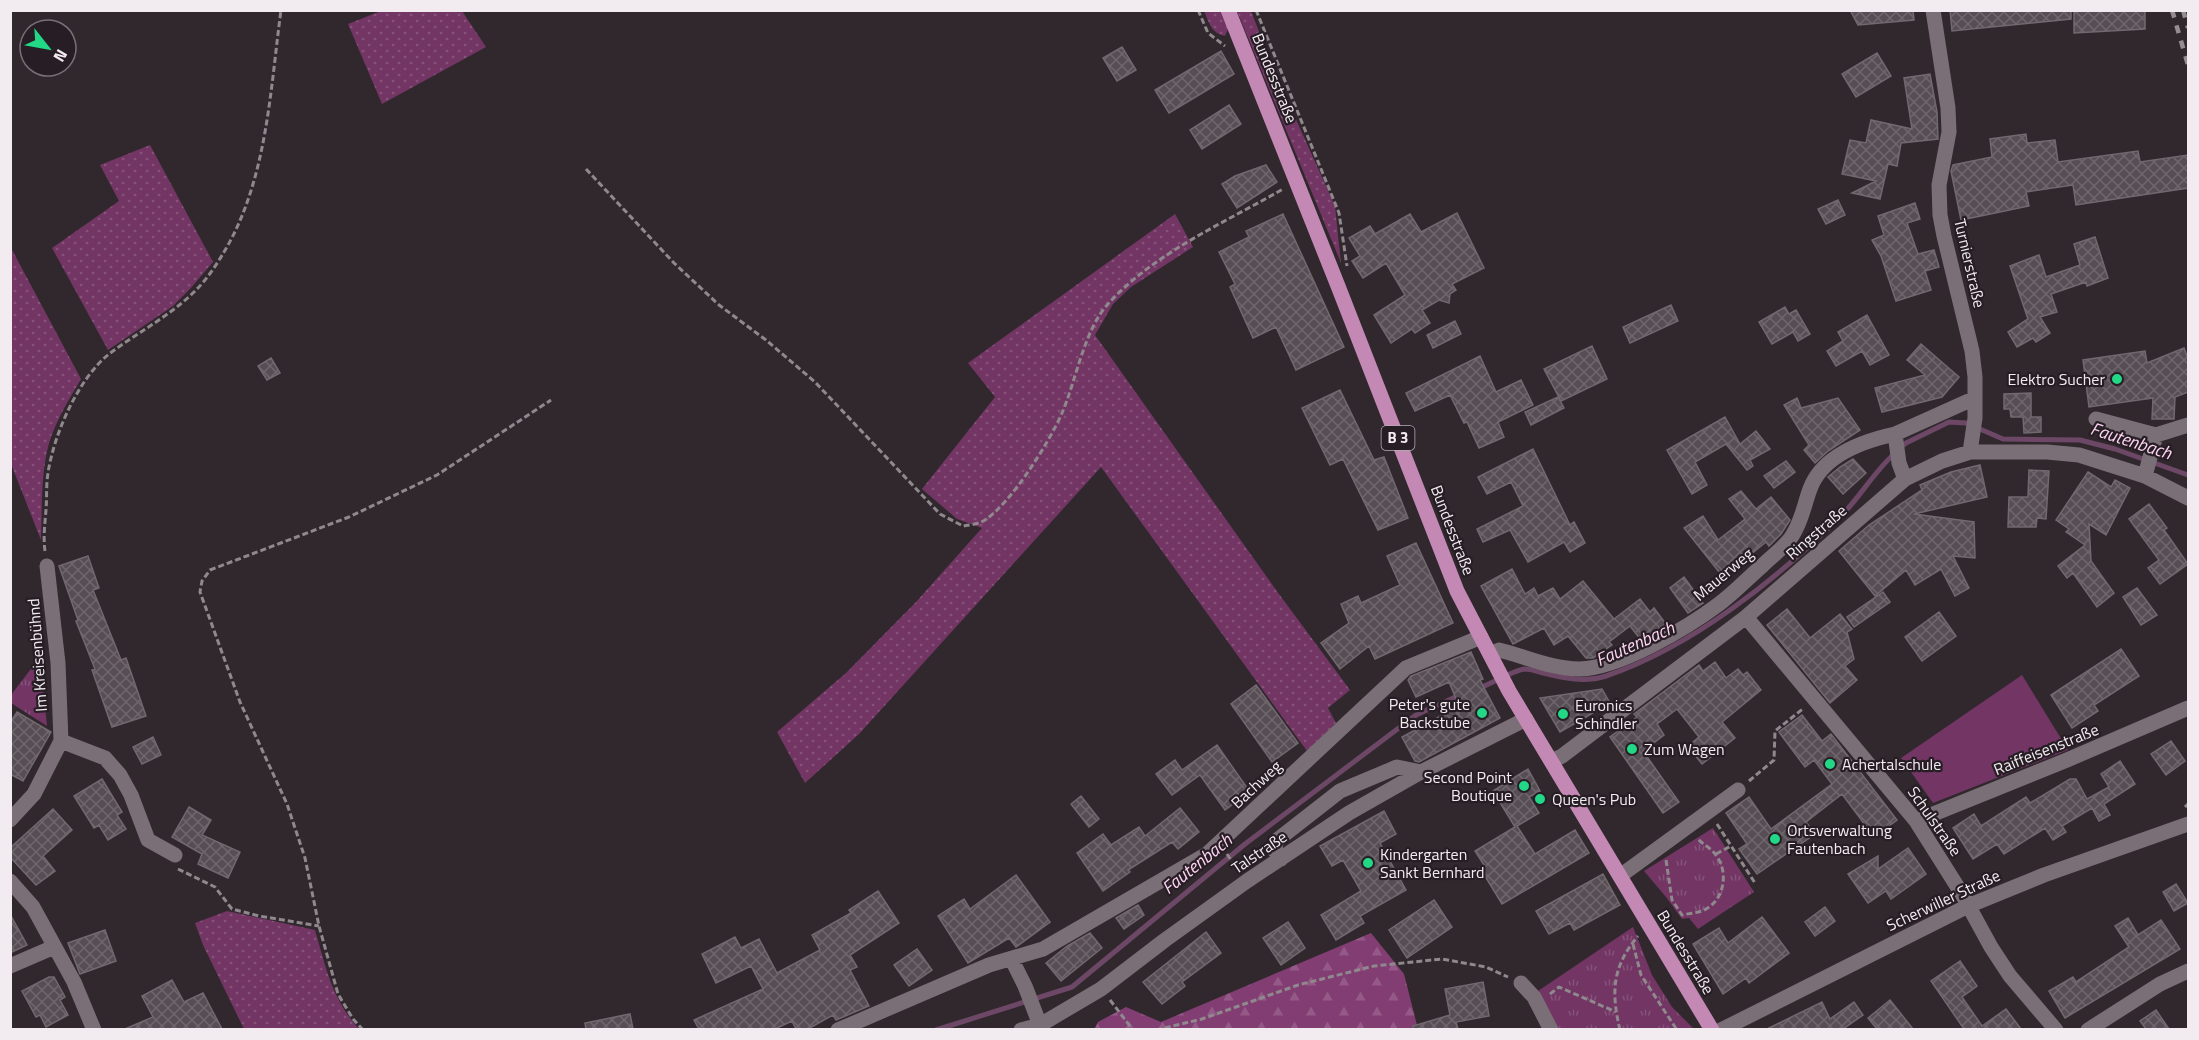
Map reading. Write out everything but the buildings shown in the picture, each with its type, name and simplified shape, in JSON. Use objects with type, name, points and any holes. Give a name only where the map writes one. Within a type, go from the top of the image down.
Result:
[{"type":"main road","name":"Bundesstraße","points":[[1228,10],[1457,591],[1509,691],[1712,1029]]},
{"type":"street","name":"Turnierstraße","points":[[1933,10],[1948,108],[1949,132],[1939,185],[1940,215],[1972,351],[1975,418],[1971,446]]},
{"type":"street","name":"Mauerweg","points":[[1490,654],[1499,650],[1560,667],[1596,668],[1629,656],[1678,631],[1720,604],[1791,538],[1800,522],[1810,488],[1820,472],[1847,450],[1868,441],[1895,440],[1975,398]]},
{"type":"street","points":[[2096,419],[2156,435],[2188,425]]},
{"type":"street","points":[[2145,476],[2156,435]]},
{"type":"street","points":[[1895,440],[1899,463],[1905,478]]},
{"type":"street","name":"Ringstraße","points":[[1552,761],[1562,756],[1746,617],[1905,478],[1971,446],[2079,455],[2145,476],[2188,498]]},
{"type":"street","name":"Im Kreisenbühnd","points":[[10,820],[34,794],[61,741],[58,663],[47,566]]},
{"type":"street","name":"Schulstraße","points":[[1746,617],[1916,821],[2010,976],[2056,1029]]},
{"type":"street","name":"Bachweg","points":[[838,1029],[988,966],[1043,949],[1207,854],[1406,668],[1481,638]]},
{"type":"street","name":"Raiffeisenstraße","points":[[1916,821],[2188,708]]},
{"type":"street","name":"Talstraße","points":[[1022,1029],[1040,1025],[1101,990],[1165,940],[1349,813],[1421,772],[1526,719]]},
{"type":"street","points":[[61,741],[105,758],[120,775],[148,840],[175,855]]},
{"type":"street","points":[[1281,859],[1275,851],[1276,841],[1340,791],[1397,767],[1421,772]]},
{"type":"street","points":[[1620,876],[1710,813],[1738,790]]},
{"type":"street","name":"Scherwiller Straße","points":[[1721,1029],[1968,906],[2044,875],[2188,824]]},
{"type":"street","points":[[10,881],[33,907],[74,982],[94,1029]]},
{"type":"street","points":[[10,966],[54,947]]},
{"type":"street","points":[[1012,960],[1040,1025]]},
{"type":"street","points":[[2088,1029],[2160,984],[2188,971]]},
{"type":"street","points":[[1521,983],[1534,996],[1550,1027]]},
{"type":"path","points":[[47,566],[44,548],[48,473],[57,436],[69,408],[107,356],[170,312],[198,289],[223,254],[242,219],[260,156],[280,10]]},
{"type":"path","points":[[1198,10],[1208,33],[1237,54],[1245,50]]},
{"type":"path","points":[[1256,10],[1340,213],[1347,251],[1348,273],[1338,286]]},
{"type":"path","points":[[586,169],[674,263],[719,305],[766,340],[815,382],[940,514],[963,526],[983,521],[996,511],[1031,468],[1062,414],[1087,340],[1106,306],[1134,278],[1181,247],[1297,182]]},
{"type":"path","points":[[363,1029],[353,1019],[338,994],[319,926],[302,848],[287,804],[240,702],[200,591],[202,581],[210,570],[348,517],[436,475],[551,400]]},
{"type":"path","points":[[1738,790],[1774,760],[1775,731],[1815,699]]},
{"type":"path","points":[[1710,813],[1755,883]]},
{"type":"path","points":[[1660,848],[1667,863],[1672,900],[1683,915],[1706,910],[1715,902],[1723,887],[1724,877],[1716,854],[1687,829]]},
{"type":"path","points":[[1716,854],[1731,846]]},
{"type":"path","points":[[175,855],[172,866],[215,887],[232,909],[319,926]]},
{"type":"path","points":[[1620,1029],[1614,989],[1617,970],[1632,943],[1641,975],[1677,1029]]},
{"type":"path","points":[[1156,1029],[1202,1019],[1298,985],[1374,966],[1442,959],[1485,967],[1521,983]]},
{"type":"path","points":[[1550,1027],[1550,994],[1559,987],[1616,1012]]},
{"type":"path","points":[[1101,990],[1133,1029]]},
{"type":"green space","points":[[381,11],[462,11],[486,47],[382,104],[348,24]]},
{"type":"green space","points":[[1204,11],[1220,11],[1228,29],[1225,36],[1214,30]]},
{"type":"green space","points":[[1237,11],[1251,11],[1276,75],[1335,206],[1341,263]]},
{"type":"green space","points":[[150,145],[213,262],[173,306],[108,350],[52,248],[119,201],[100,165]]},
{"type":"green space","points":[[1175,214],[1193,247],[1131,287],[1113,304],[1095,335],[1350,690],[1328,708],[1336,723],[1307,751],[1101,467],[859,734],[805,783],[777,732],[846,673],[916,602],[982,528],[957,519],[922,489],[995,397],[968,363]]},
{"type":"green space","points":[[10,246],[81,379],[60,416],[48,446],[43,477],[41,540],[11,464]]},
{"type":"green space","points":[[40,657],[47,726],[11,703],[11,695]]},
{"type":"green space","points":[[2022,675],[2068,750],[1933,803],[1901,758]]},
{"type":"green space","points":[[1713,828],[1754,892],[1698,929],[1689,918],[1682,919],[1644,871]]},
{"type":"green space","points":[[227,911],[315,930],[336,995],[359,1029],[244,1029],[203,945],[195,923]]},
{"type":"green space","points":[[1633,927],[1652,975],[1672,1007],[1694,1029],[1557,1029],[1538,991]]},
{"type":"green space","points":[[1371,933],[1404,974],[1418,1029],[1094,1030],[1098,1022],[1126,1007],[1161,1022]]},
{"type":"waterway","name":"Fautenbach","points":[[1901,447],[1949,422],[1966,423],[2003,439],[2080,440],[2115,449],[2188,475]]},
{"type":"waterway","name":"Fautenbach","points":[[1479,688],[1525,669],[1574,679],[1598,678],[1670,648],[1732,609],[1789,564],[1841,516],[1894,454]]},
{"type":"waterway","name":"Fautenbach","points":[[936,1030],[1072,987],[1245,844],[1416,715],[1462,694]]},
{"type":"railway","points":[[2172,10],[2188,65]]},
{"type":"railway","points":[[2183,10],[2188,28]]},
{"type":"place","name":"Elektro Sucher","points":[[2117,379]]},
{"type":"place","name":"Peter's gute Backstube","points":[[1482,713]]},
{"type":"place","name":"Euronics Schindler","points":[[1563,714]]},
{"type":"place","name":"Zum Wagen","points":[[1632,749]]},
{"type":"place","name":"Achertalschule","points":[[1830,764]]},
{"type":"place","name":"Second Point Boutique","points":[[1524,786]]},
{"type":"place","name":"Queen's Pub","points":[[1540,799]]},
{"type":"place","name":"Ortsverwaltung Fautenbach","points":[[1775,839]]},
{"type":"place","name":"Kindergarten Sankt Bernhard","points":[[1368,863]]}]
